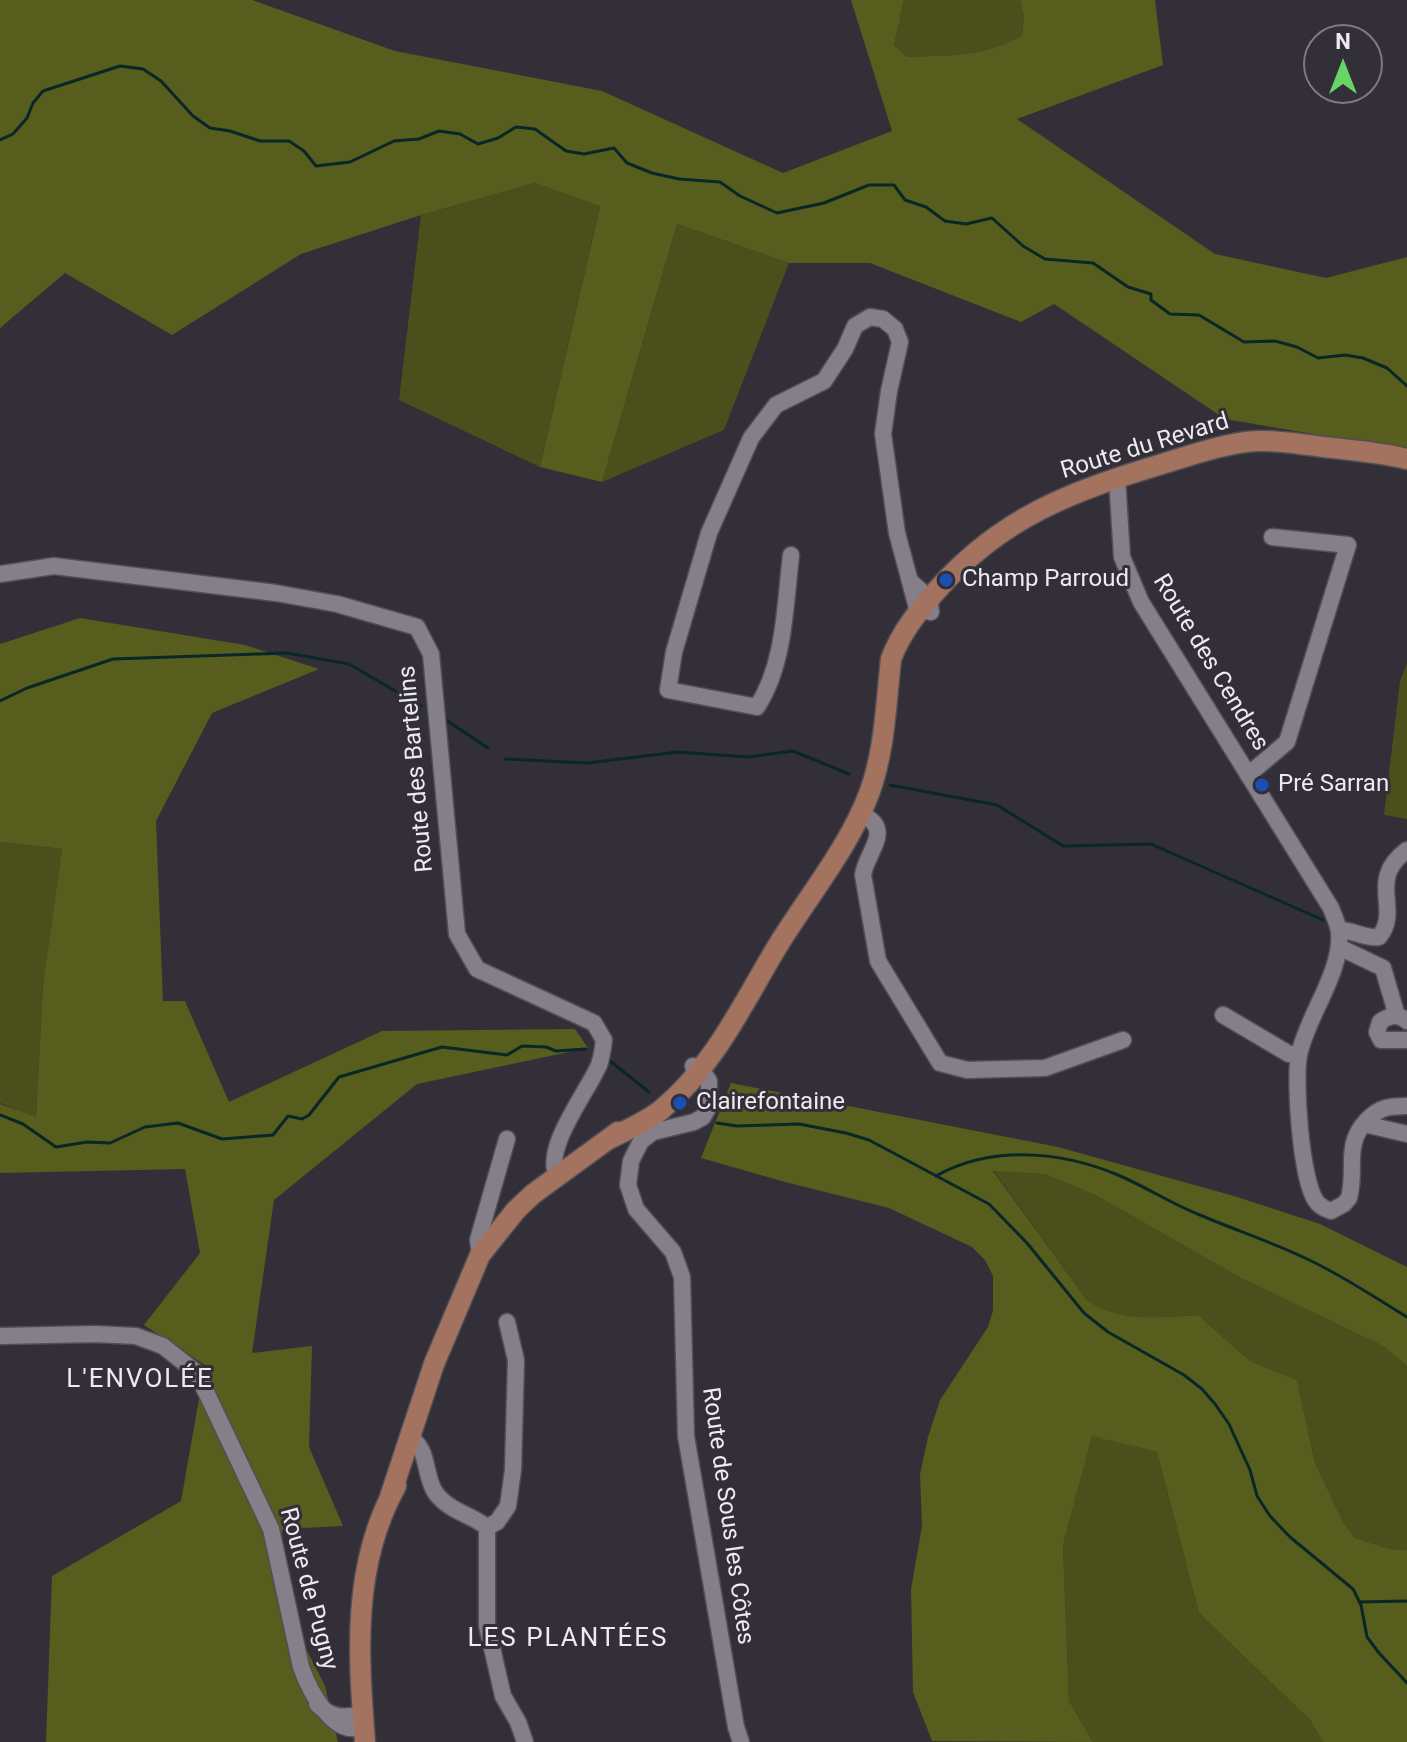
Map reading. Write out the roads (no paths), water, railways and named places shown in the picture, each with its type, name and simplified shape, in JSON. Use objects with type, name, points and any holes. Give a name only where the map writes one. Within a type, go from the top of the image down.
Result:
[{"type":"main road","name":"Route du Revard","points":[[358,1732],[350,1667],[370,1549],[412,1439],[434,1395],[444,1338],[480,1255],[516,1210],[563,1171],[609,1139],[662,1109],[736,1018],[860,814],[870,793],[879,759],[888,684],[901,652],[926,607],[965,559],[1034,510],[1183,457],[1255,441],[1364,450],[1407,459]]},
{"type":"street","points":[[791,555],[780,641],[769,688],[757,707],[668,690],[678,638],[709,533],[751,438],[776,405],[824,381],[845,349],[855,326],[870,317],[883,319],[895,329],[900,342],[883,434],[897,533],[910,581],[926,607]]},
{"type":"street","name":"Route des Cendres","points":[[1117,478],[1122,557],[1141,602],[1331,908],[1339,939]]},
{"type":"street","points":[[1248,775],[1287,742],[1348,545],[1272,537]]},
{"type":"street","name":"Route des Bartelins","points":[[0,574],[54,566],[276,593],[337,604],[417,627],[431,654],[457,934],[477,969],[594,1023],[604,1040],[599,1063],[560,1143],[563,1171]]},
{"type":"street","points":[[860,814],[866,816],[878,830],[879,837],[863,875],[878,961],[940,1063],[967,1070],[1045,1068],[1123,1040]]},
{"type":"street","points":[[1407,850],[1397,857],[1386,874],[1386,929],[1379,937],[1368,938],[1348,930],[1339,939],[1299,1054],[1296,1105],[1311,1190],[1324,1209],[1337,1209],[1349,1198],[1353,1141],[1364,1124],[1382,1107],[1407,1106]]},
{"type":"street","points":[[1339,939],[1383,968],[1402,1018],[1380,1022],[1377,1032],[1381,1040],[1407,1040]]},
{"type":"street","points":[[1223,1015],[1289,1054],[1299,1054]]},
{"type":"street","name":"Route de Sous les Côtes","points":[[691,1074],[702,1094],[703,1117],[653,1132],[641,1141],[631,1161],[628,1185],[636,1209],[673,1252],[682,1277],[686,1436],[733,1712],[741,1742]]},
{"type":"street","points":[[1364,1124],[1407,1134]]},
{"type":"street","points":[[480,1255],[478,1240],[507,1139]]},
{"type":"street","points":[[487,1527],[497,1522],[508,1506],[513,1470],[516,1360],[507,1322]]},
{"type":"street","name":"Route de Pugny","points":[[0,1336],[136,1336],[163,1346],[197,1373],[271,1529],[297,1652],[307,1683],[317,1704],[325,1712],[358,1732]]},
{"type":"street","points":[[412,1439],[421,1446],[434,1491],[449,1507],[487,1527]]},
{"type":"street","points":[[487,1527],[487,1626],[503,1696],[525,1742]]},
{"type":"waterway","points":[[0,140],[13,134],[43,91],[120,66],[143,69],[161,81],[193,116],[210,128],[260,141],[289,141],[304,151],[316,166],[350,162],[394,141],[419,139],[439,131],[460,134],[478,144],[498,138],[516,127],[535,129],[566,151],[584,154],[614,148],[627,163],[652,173],[679,179],[720,182],[740,196],[777,213],[824,203],[869,185],[894,185],[905,200],[926,207],[945,221],[966,224],[992,218],[1023,246],[1045,259],[1093,263],[1128,287],[1151,294],[1151,300],[1170,314],[1199,315],[1244,342],[1275,341],[1297,347],[1318,358],[1345,355],[1363,358],[1387,368],[1407,386]]},
{"type":"waterway","points":[[0,701],[27,688],[113,659],[287,653],[349,664],[421,706]]},
{"type":"waterway","points":[[446,720],[488,748]]},
{"type":"waterway","points":[[505,759],[587,763],[678,752],[748,757],[793,751],[849,774]]},
{"type":"waterway","points":[[890,785],[997,805],[1063,846],[1151,844],[1323,920]]},
{"type":"waterway","points":[[0,1115],[23,1124],[56,1147],[87,1142],[110,1143],[145,1127],[178,1123],[222,1139],[273,1135],[288,1116],[302,1119],[309,1115],[339,1077],[442,1047],[507,1055],[522,1046],[546,1047],[556,1051],[586,1049]]},
{"type":"waterway","points":[[610,1061],[649,1092]]},
{"type":"waterway","points":[[717,1123],[737,1126],[799,1124],[846,1133],[869,1140],[989,1204],[1027,1243],[1084,1313],[1108,1332],[1184,1375],[1202,1389],[1229,1424],[1250,1470],[1257,1496],[1270,1516],[1290,1537],[1353,1589],[1361,1605],[1367,1637],[1407,1683]]},
{"type":"waterway","points":[[936,1176],[980,1159],[1003,1156],[1050,1157],[1096,1167],[1190,1211],[1320,1265],[1407,1317]]},
{"type":"waterway","points":[[1359,1602],[1407,1601]]},
{"type":"place","name":"Champ Parroud","points":[[946,580]]},
{"type":"place","name":"Pré Sarran","points":[[1262,785]]},
{"type":"place","name":"Clairefontaine","points":[[680,1103]]},
{"type":"district","name":"L'ENVOLÉE","points":[[140,1380]]},
{"type":"district","name":"LES PLANTÉES","points":[[568,1639]]}]
